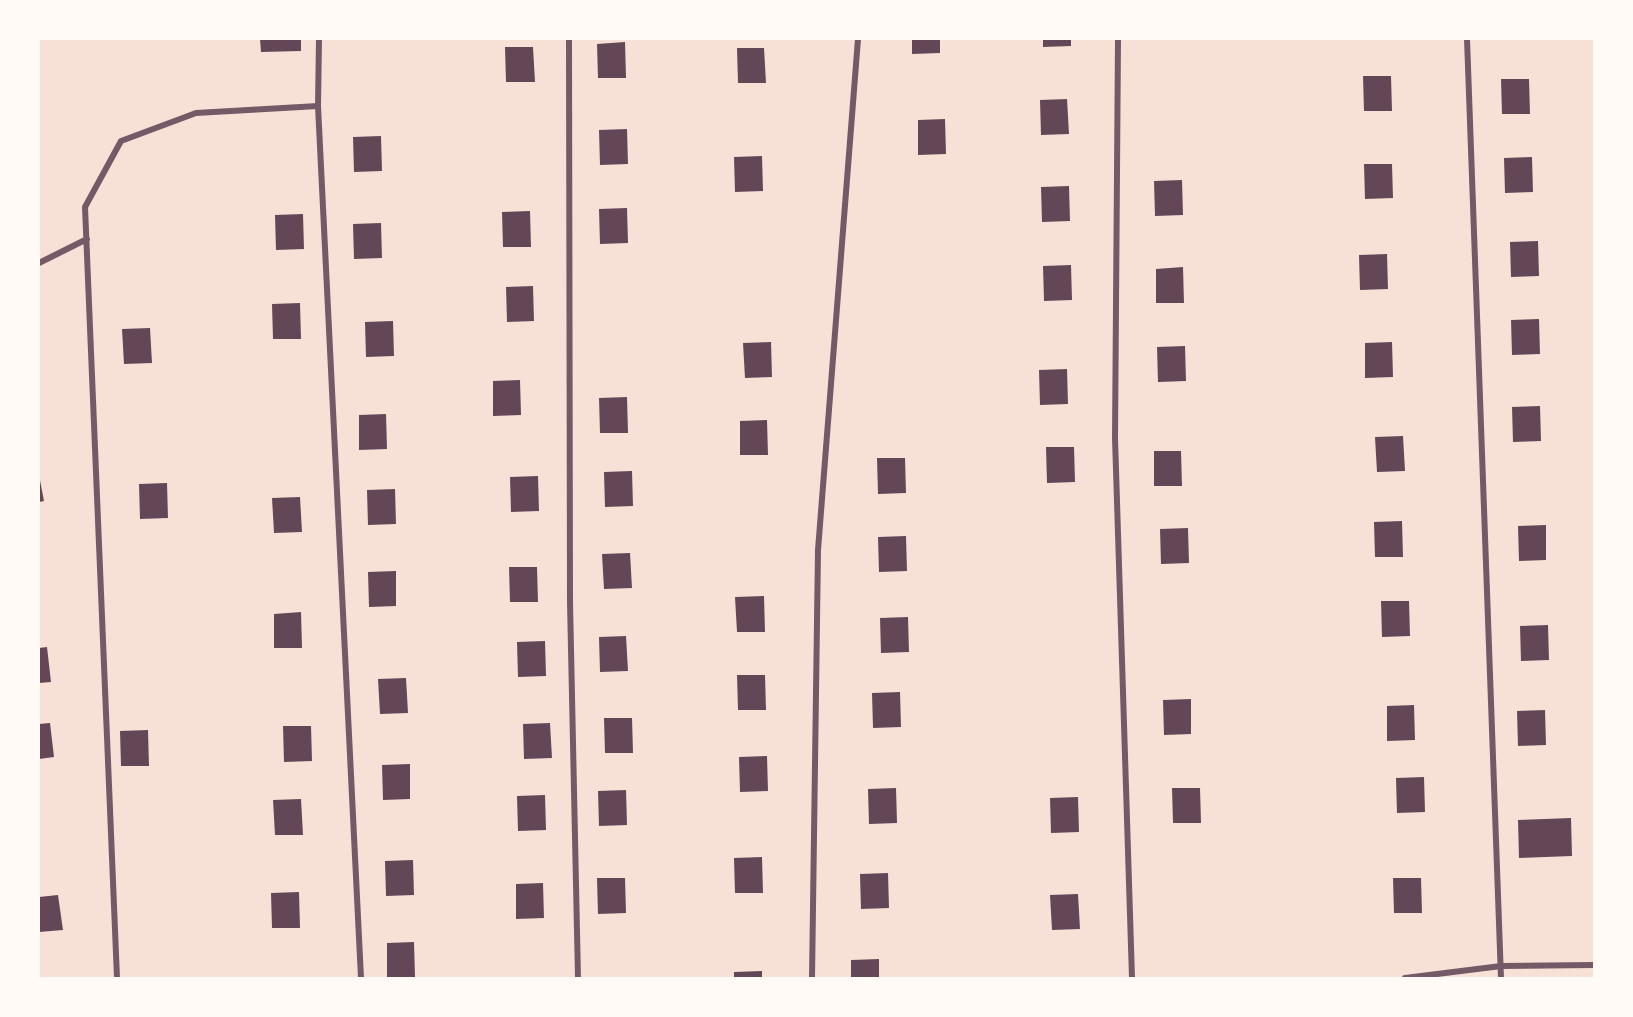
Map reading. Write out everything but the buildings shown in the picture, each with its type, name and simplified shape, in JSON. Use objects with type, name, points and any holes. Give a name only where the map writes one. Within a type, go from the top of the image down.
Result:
[{"type":"street","points":[[319,39],[318,106],[361,978]]},
{"type":"street","points":[[569,39],[570,602],[578,978]]},
{"type":"street","points":[[812,978],[818,550],[858,39]]},
{"type":"street","points":[[1118,39],[1115,438],[1132,978]]},
{"type":"street","points":[[1467,39],[1501,978]]},
{"type":"street","points":[[117,978],[86,207],[121,141],[196,113],[318,106]]},
{"type":"street","points":[[39,263],[87,239]]},
{"type":"street","points":[[1405,978],[1501,966],[1594,965]]}]
